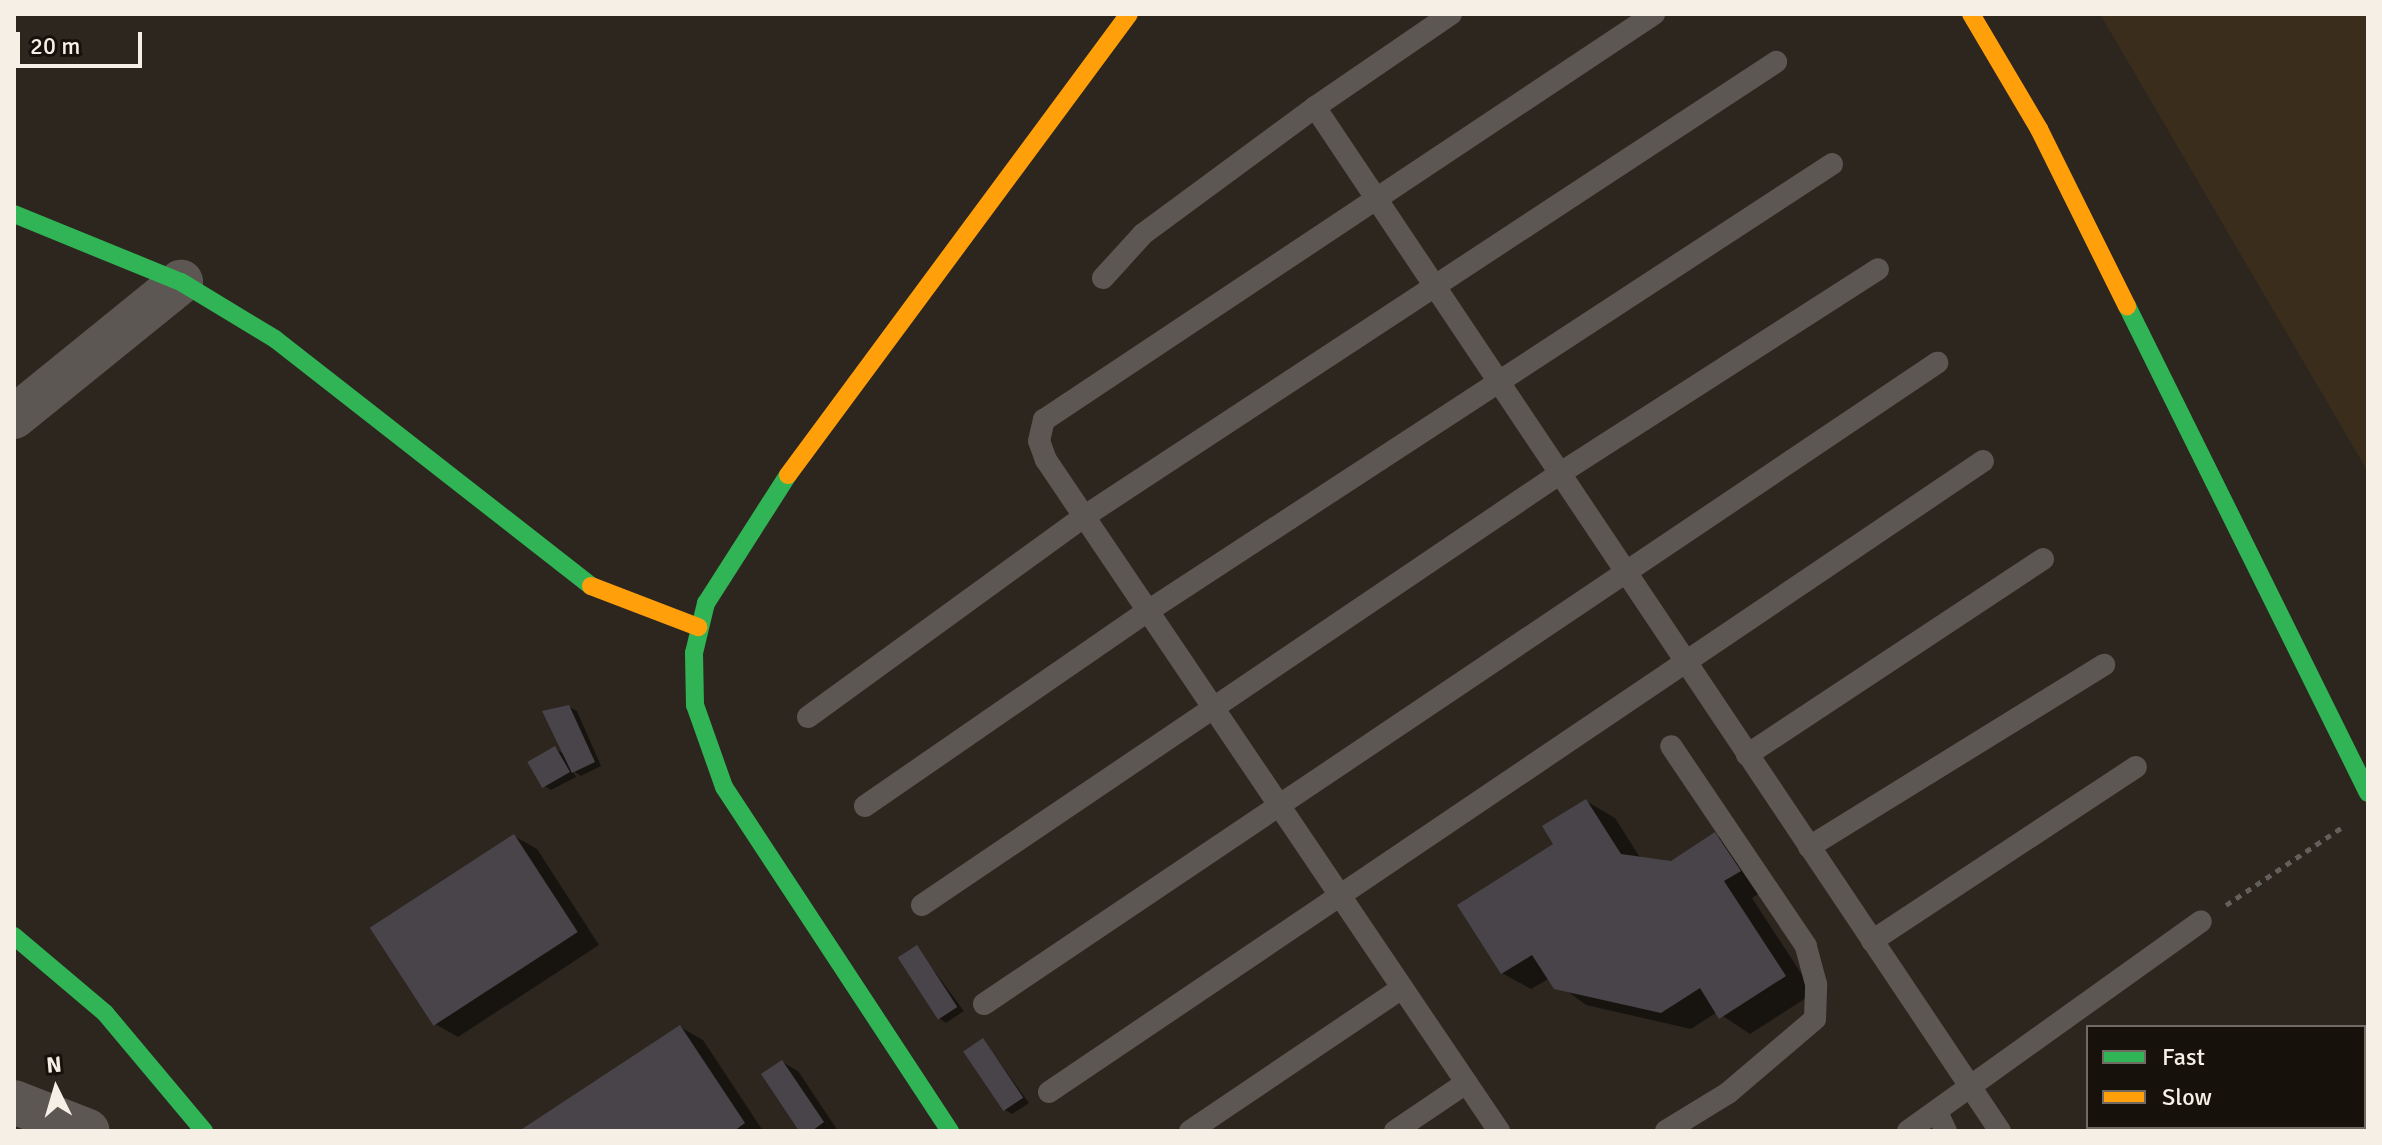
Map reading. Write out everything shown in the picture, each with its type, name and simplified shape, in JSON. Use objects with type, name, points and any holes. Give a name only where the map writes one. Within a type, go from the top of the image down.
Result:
[{"type":"street","points":[[950,1131],[724,787],[695,705],[698,627],[718,578],[756,518],[1129,14]]},
{"type":"street","points":[[1971,14],[2039,129],[2368,793]]},
{"type":"street","points":[[14,214],[181,282],[275,339],[584,583],[698,627]]},
{"type":"street","points":[[14,417],[181,282]]},
{"type":"street","points":[[14,936],[105,1013],[204,1131]]},
{"type":"street","points":[[14,1102],[88,1131]]},
{"type":"lane","points":[[1103,278],[1143,234],[1315,107],[1451,14]]},
{"type":"lane","points":[[1499,1131],[1046,460],[1039,441],[1044,420],[1654,14]]},
{"type":"lane","points":[[808,717],[1085,516],[1435,290],[1776,62]]},
{"type":"lane","points":[[1315,107],[2000,1131]]},
{"type":"lane","points":[[865,806],[1148,611],[1832,164]]},
{"type":"lane","points":[[922,905],[1559,474],[1878,269]]},
{"type":"lane","points":[[984,1004],[1937,363]]},
{"type":"lane","points":[[1049,1092],[1983,461]]},
{"type":"lane","points":[[1747,755],[2043,559]]},
{"type":"lane","points":[[1809,847],[2104,665]]},
{"type":"lane","points":[[1666,1131],[1728,1093],[1815,1019],[1816,984],[1806,946],[1671,746]]},
{"type":"lane","points":[[1872,941],[2136,767]]},
{"type":"lane","points":[[1908,1131],[1941,1122],[1972,1088],[2201,921]]},
{"type":"lane","points":[[1190,1131],[1402,988]]},
{"type":"lane","points":[[1395,1131],[1466,1083]]},
{"type":"path","points":[[2201,921],[2355,818]]},
{"type":"shaded area","points":[[2100,14],[2368,14],[2368,472]]},
{"type":"building","points":[[569,705],[595,762],[572,773],[542,711]]},
{"type":"building","points":[[555,746],[570,772],[542,788],[527,762]]},
{"type":"building","points":[[1586,799],[1621,854],[1671,861],[1715,832],[1741,871],[1724,881],[1786,976],[1719,1019],[1700,988],[1661,1013],[1554,989],[1532,955],[1501,974],[1457,905],[1553,844],[1542,826]]},
{"type":"building","points":[[514,834],[578,932],[433,1026],[370,928]]},
{"type":"building","points":[[917,945],[957,1007],[938,1020],[898,958]]},
{"type":"building","points":[[680,1025],[745,1123],[734,1131],[519,1131]]},
{"type":"building","points":[[983,1038],[1023,1098],[1003,1111],[963,1051]]},
{"type":"building","points":[[782,1060],[824,1122],[812,1131],[799,1131],[761,1074]]},
{"type":"traffic: fast","points":[[14,214],[181,282],[275,339],[591,586]]},
{"type":"traffic: fast","points":[[2127,306],[2368,793]]},
{"type":"traffic: fast","points":[[788,475],[706,603],[694,653],[695,705],[724,787],[950,1131]]},
{"type":"traffic: fast","points":[[14,936],[105,1013],[204,1131]]},
{"type":"traffic: slow","points":[[788,475],[1129,14]]},
{"type":"traffic: slow","points":[[1971,14],[2039,129],[2127,306]]},
{"type":"traffic: slow","points":[[591,586],[698,627]]}]
